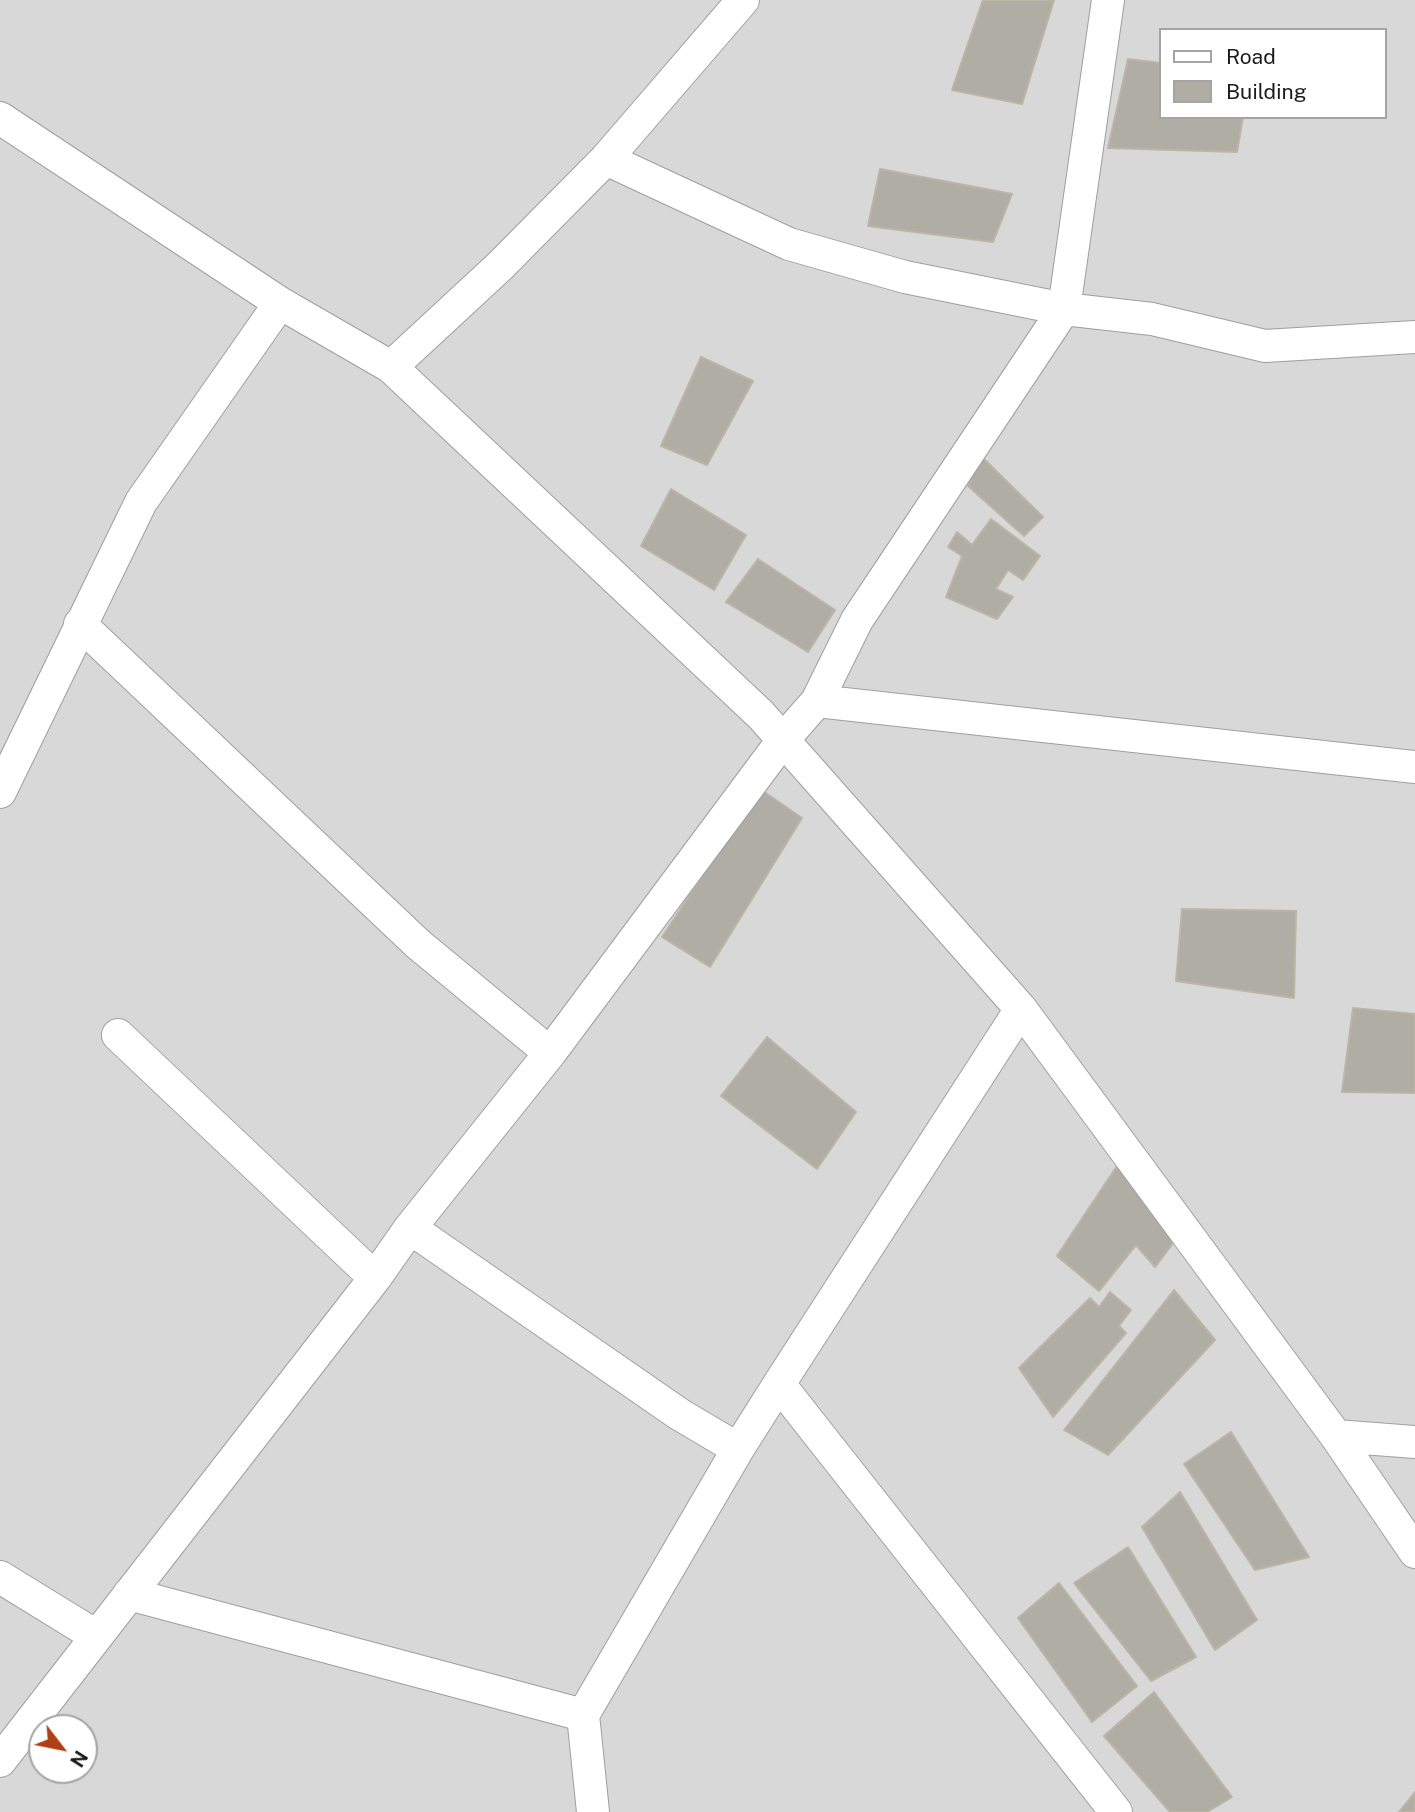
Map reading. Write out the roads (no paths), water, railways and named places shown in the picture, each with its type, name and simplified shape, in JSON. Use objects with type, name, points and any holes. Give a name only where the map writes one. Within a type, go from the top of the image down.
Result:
[{"type":"street","points":[[391,367],[500,266],[606,159],[743,0]]},
{"type":"street","points":[[0,1760],[375,1279],[410,1228],[550,1053],[783,740],[817,701],[857,620],[1064,309],[1108,0]]},
{"type":"street","points":[[0,118],[280,303],[391,367],[761,715],[1021,1009],[1336,1436],[1415,1552]]},
{"type":"street","points":[[606,159],[789,244],[905,277],[1064,309],[1152,319],[1265,346],[1415,334]]},
{"type":"street","points":[[0,792],[141,502],[280,303]]},
{"type":"street","points":[[80,624],[418,944],[550,1053]]},
{"type":"street","points":[[817,701],[1415,767]]},
{"type":"street","points":[[593,1812],[583,1715],[738,1449],[1021,1009]]},
{"type":"street","points":[[118,1035],[375,1279]]},
{"type":"street","points":[[410,1228],[678,1414],[738,1449]]},
{"type":"street","points":[[779,1384],[1116,1812]]},
{"type":"street","points":[[1336,1436],[1415,1442]]},
{"type":"street","points":[[0,1577],[96,1636]]},
{"type":"street","points":[[129,1594],[583,1715]]}]
